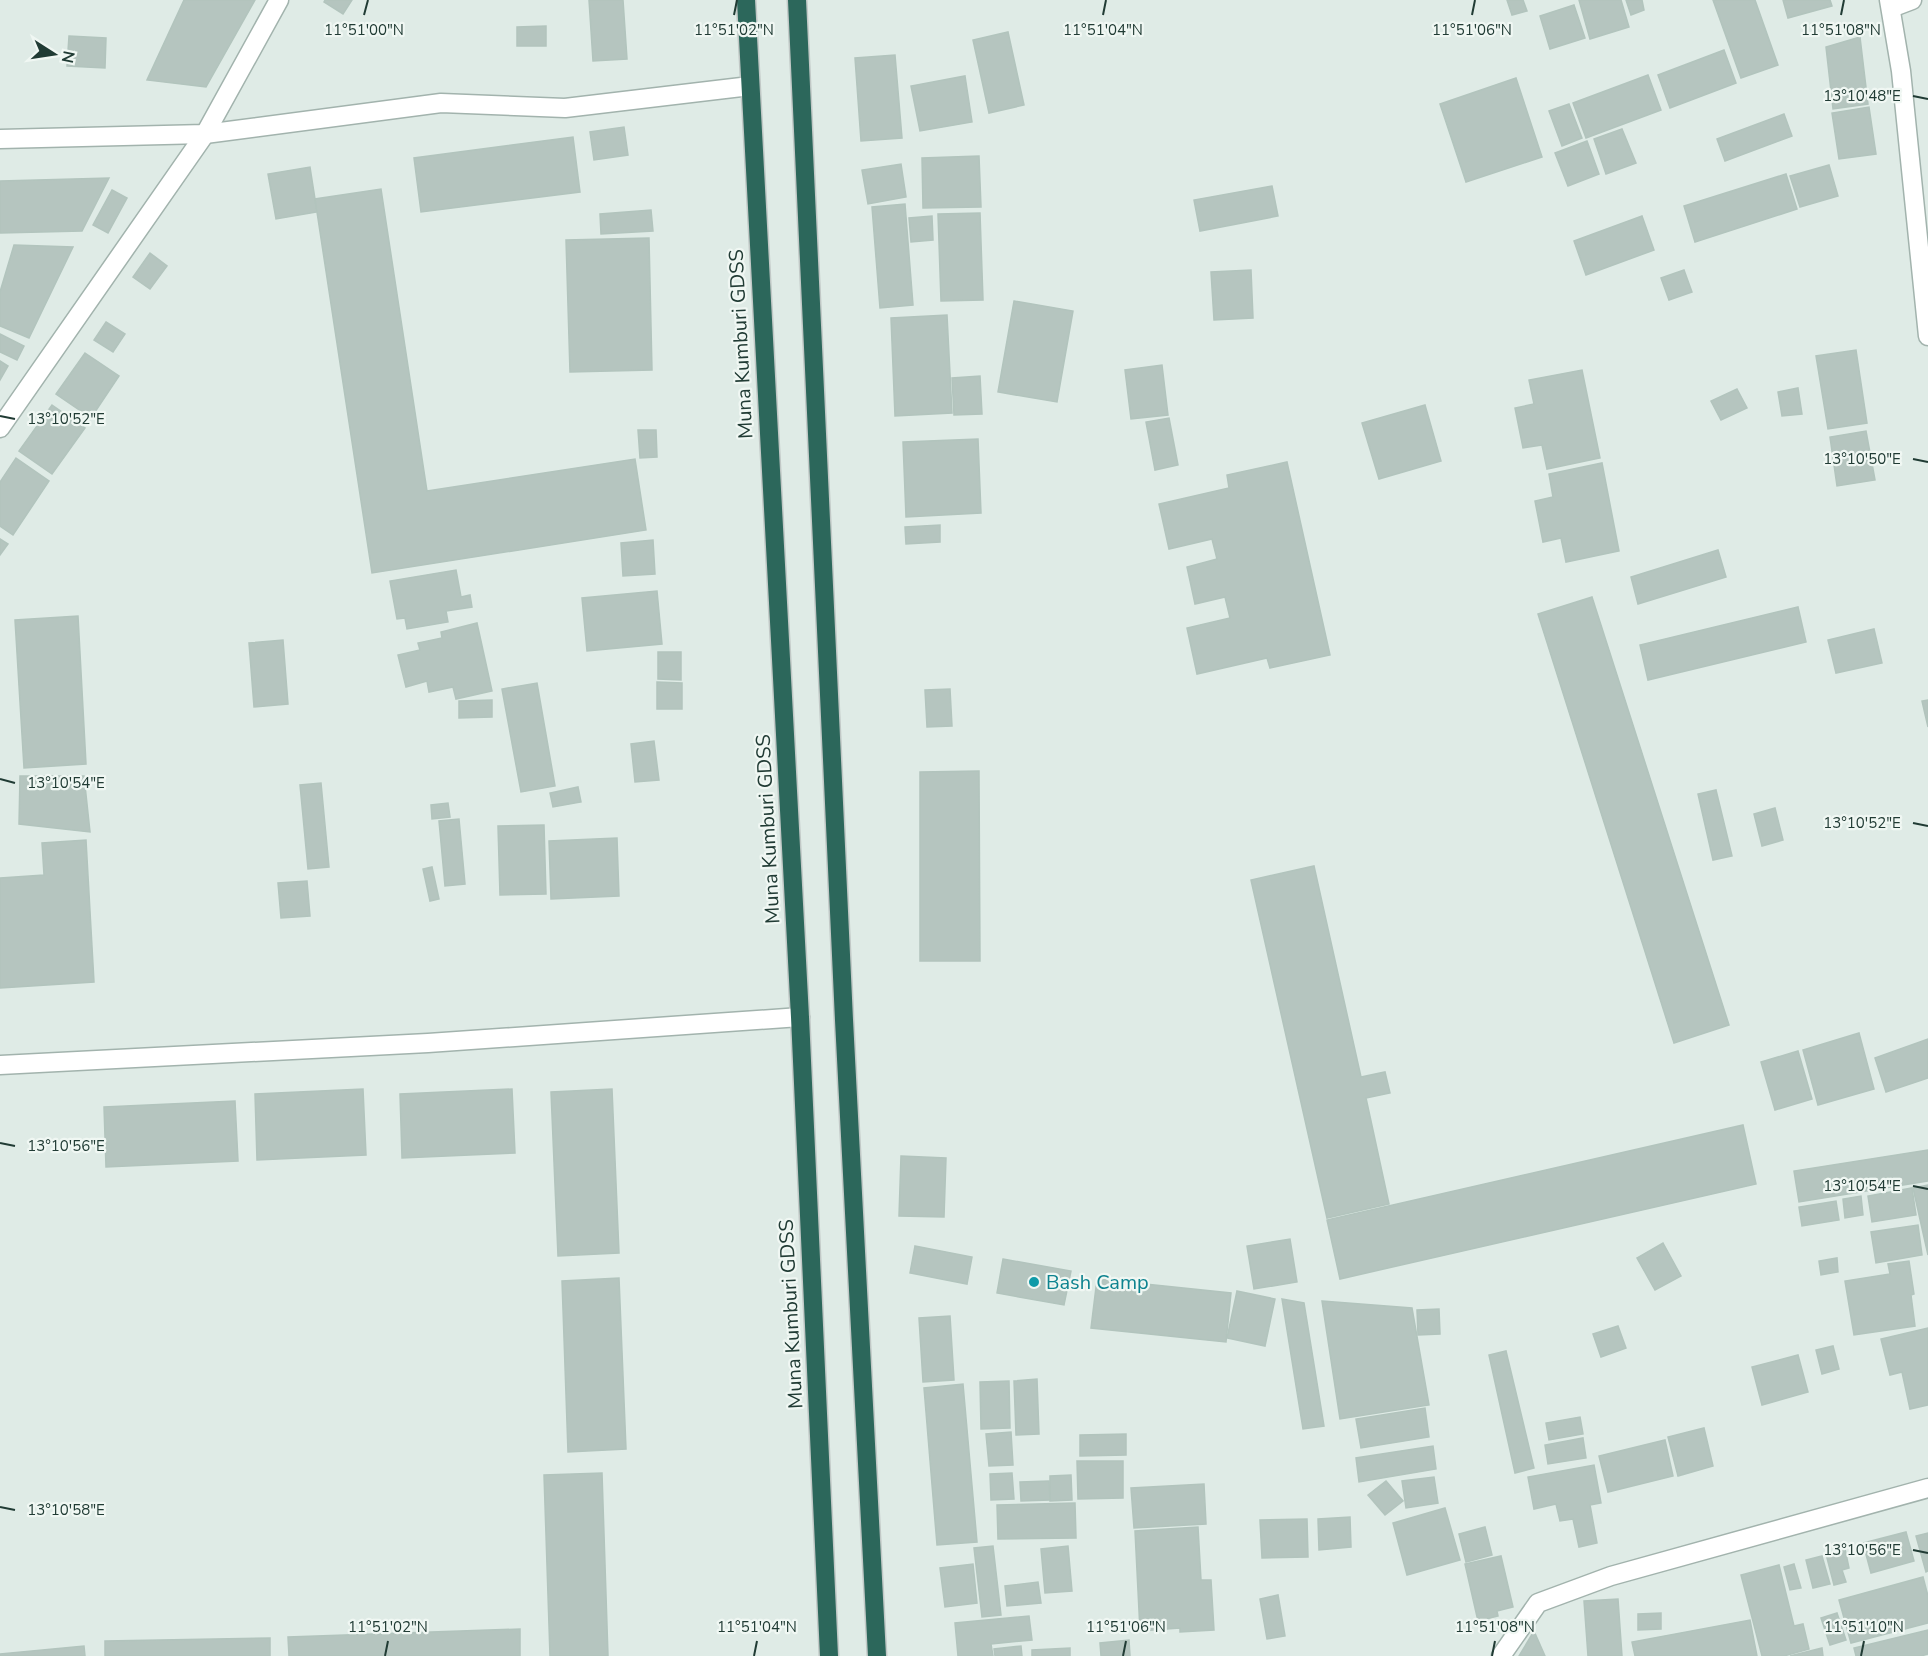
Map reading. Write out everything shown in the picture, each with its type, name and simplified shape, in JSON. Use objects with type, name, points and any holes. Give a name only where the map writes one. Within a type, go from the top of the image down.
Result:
[{"type":"highway","name":"Muna Kumburi GDSS","points":[[746,0],[800,1017],[829,1656]]},
{"type":"highway","points":[[797,0],[843,1008],[878,1656]]},
{"type":"street","points":[[0,428],[205,134],[279,0]]},
{"type":"street","points":[[1912,0],[1890,4],[1900,70],[1928,336]]},
{"type":"street","points":[[0,139],[205,134],[441,102],[565,108],[750,86]]},
{"type":"street","points":[[0,1065],[428,1043],[800,1017]]},
{"type":"street","points":[[1501,1656],[1538,1603],[1611,1576],[1928,1488]]},
{"type":"building","points":[[184,0],[255,0],[206,87],[147,80]]},
{"type":"building","points":[[325,0],[352,0],[343,14],[324,2]]},
{"type":"building","points":[[589,0],[623,0],[627,59],[593,61]]},
{"type":"building","points":[[1507,0],[1523,0],[1527,11],[1512,15]]},
{"type":"building","points":[[1579,0],[1621,0],[1629,27],[1590,39]]},
{"type":"building","points":[[1626,0],[1642,0],[1644,10],[1631,15]]},
{"type":"building","points":[[1713,0],[1755,0],[1778,65],[1741,78]]},
{"type":"building","points":[[1783,0],[1830,0],[1832,6],[1788,18]]},
{"type":"building","points":[[1574,5],[1585,38],[1550,49],[1540,16]]},
{"type":"building","points":[[546,26],[546,46],[517,46],[517,27]]},
{"type":"building","points":[[1008,32],[1024,105],[989,113],[973,40]]},
{"type":"building","points":[[69,36],[106,38],[105,68],[67,66]]},
{"type":"building","points":[[1860,37],[1868,104],[1833,109],[1826,47]]},
{"type":"building","points":[[1724,50],[1736,83],[1670,108],[1658,75]]},
{"type":"building","points":[[895,55],[902,138],[861,141],[855,58]]},
{"type":"building","points":[[1648,75],[1661,110],[1586,138],[1573,103]]},
{"type":"building","points":[[965,76],[972,122],[920,131],[911,86]]},
{"type":"building","points":[[1516,78],[1542,157],[1466,182],[1440,104]]},
{"type":"building","points":[[1569,104],[1582,138],[1562,146],[1549,111]]},
{"type":"building","points":[[1869,107],[1876,154],[1839,159],[1832,113]]},
{"type":"building","points":[[1784,114],[1792,136],[1725,161],[1717,139]]},
{"type":"building","points":[[624,127],[628,155],[594,160],[590,132]]},
{"type":"building","points":[[1622,129],[1636,163],[1606,174],[1594,139]]},
{"type":"building","points":[[573,137],[580,192],[421,212],[414,158]]},
{"type":"building","points":[[1587,141],[1599,174],[1568,186],[1555,153]]},
{"type":"building","points":[[979,156],[981,207],[923,208],[922,158]]},
{"type":"building","points":[[901,164],[906,197],[868,204],[862,170]]},
{"type":"building","points":[[1829,165],[1838,196],[1800,207],[1790,176]]},
{"type":"building","points":[[310,167],[317,212],[276,219],[268,174]]},
{"type":"building","points":[[1786,174],[1797,209],[1695,242],[1684,206]]},
{"type":"building","points":[[109,178],[82,231],[0,233],[0,181]]},
{"type":"building","points":[[1272,186],[1278,216],[1200,231],[1194,200]]},
{"type":"building","points":[[381,189],[427,491],[635,459],[646,530],[372,573],[315,199]]},
{"type":"building","points":[[112,190],[127,198],[108,233],[93,225]]},
{"type":"building","points":[[905,204],[913,305],[880,308],[872,207]]},
{"type":"building","points":[[651,210],[653,231],[601,234],[600,214]]},
{"type":"building","points":[[980,213],[983,300],[941,301],[938,214]]},
{"type":"building","points":[[932,216],[933,240],[911,242],[909,218]]},
{"type":"building","points":[[1642,216],[1654,250],[1586,275],[1574,241]]},
{"type":"building","points":[[649,238],[652,370],[570,372],[566,240]]},
{"type":"building","points":[[14,245],[73,247],[29,338],[0,326],[0,292]]},
{"type":"building","points":[[150,253],[167,266],[150,289],[133,277]]},
{"type":"building","points":[[1251,270],[1253,318],[1214,320],[1211,272]]},
{"type":"building","points":[[1684,270],[1692,292],[1669,300],[1661,278]]},
{"type":"building","points":[[1014,301],[1073,311],[1057,402],[998,392]]},
{"type":"building","points":[[947,315],[952,413],[895,416],[891,318]]},
{"type":"building","points":[[106,322],[125,334],[113,352],[94,340]]},
{"type":"building","points":[[0,334],[24,346],[17,360],[0,352]]},
{"type":"building","points":[[1856,350],[1867,423],[1828,429],[1816,356]]},
{"type":"building","points":[[85,353],[119,376],[91,418],[56,394]]},
{"type":"building","points":[[0,361],[8,366],[0,380]]},
{"type":"building","points":[[1162,365],[1168,415],[1131,419],[1125,370]]},
{"type":"building","points":[[1582,370],[1600,458],[1547,469],[1542,445],[1523,448],[1515,408],[1534,404],[1529,380]]},
{"type":"building","points":[[980,376],[982,414],[954,415],[952,378]]},
{"type":"building","points":[[1798,388],[1802,414],[1782,416],[1778,392]]},
{"type":"building","points":[[1737,389],[1747,408],[1721,420],[1711,401]]},
{"type":"building","points":[[52,405],[85,428],[52,474],[19,451]]},
{"type":"building","points":[[1425,405],[1441,461],[1379,479],[1362,423]]},
{"type":"building","points":[[1169,418],[1178,465],[1155,470],[1146,422]]},
{"type":"building","points":[[638,430],[656,430],[657,457],[640,458]]},
{"type":"building","points":[[1866,431],[1875,480],[1837,486],[1830,437]]},
{"type":"building","points":[[978,439],[981,513],[906,517],[903,442]]},
{"type":"building","points":[[16,458],[49,481],[13,535],[0,526],[0,482]]},
{"type":"building","points":[[1287,462],[1330,655],[1270,668],[1267,658],[1197,674],[1187,628],[1230,618],[1225,597],[1195,604],[1187,567],[1217,559],[1212,539],[1169,549],[1159,504],[1229,488],[1227,475]]},
{"type":"building","points":[[1602,463],[1619,551],[1566,562],[1561,538],[1543,542],[1535,501],[1553,497],[1549,474]]},
{"type":"building","points":[[940,525],[940,542],[906,544],[905,527]]},
{"type":"building","points":[[0,539],[8,544],[0,555]]},
{"type":"building","points":[[653,540],[655,574],[623,576],[621,543]]},
{"type":"building","points":[[1718,550],[1726,577],[1638,604],[1631,577]]},
{"type":"building","points":[[456,570],[461,597],[470,595],[472,607],[446,611],[448,622],[407,629],[405,618],[397,619],[390,581]]},
{"type":"building","points":[[657,591],[662,644],[587,651],[582,598]]},
{"type":"building","points":[[1592,597],[1729,1025],[1674,1043],[1538,614]]},
{"type":"building","points":[[1798,607],[1806,642],[1648,680],[1640,645]]},
{"type":"building","points":[[78,616],[86,764],[24,768],[15,620]]},
{"type":"building","points":[[477,623],[492,691],[456,699],[453,687],[429,692],[427,681],[406,687],[398,655],[420,650],[418,643],[442,638],[441,632]]},
{"type":"building","points":[[1874,629],[1882,663],[1836,673],[1828,640]]},
{"type":"building","points":[[283,640],[288,704],[254,707],[249,643]]},
{"type":"building","points":[[658,652],[681,652],[681,680],[658,679]]},
{"type":"building","points":[[657,682],[682,683],[682,709],[657,709]]},
{"type":"building","points":[[537,683],[555,786],[521,792],[502,689]]},
{"type":"building","points":[[950,689],[952,726],[927,727],[925,690]]},
{"type":"building","points":[[492,700],[492,717],[459,718],[459,701]]},
{"type":"building","points":[[1928,700],[1928,727],[1922,701]]},
{"type":"building","points":[[654,741],[659,780],[635,782],[631,744]]},
{"type":"building","points":[[979,771],[980,961],[920,961],[920,772]]},
{"type":"building","points":[[20,776],[84,776],[90,832],[19,824]]},
{"type":"building","points":[[321,783],[329,867],[308,869],[300,785]]},
{"type":"building","points":[[578,787],[581,802],[553,807],[550,793]]},
{"type":"building","points":[[1716,790],[1732,856],[1713,860],[1698,794]]},
{"type":"building","points":[[448,803],[450,817],[432,819],[431,805]]},
{"type":"building","points":[[1775,808],[1783,840],[1762,846],[1754,814]]},
{"type":"building","points":[[459,819],[465,884],[445,886],[439,821]]},
{"type":"building","points":[[544,825],[546,894],[500,895],[498,826]]},
{"type":"building","points":[[617,838],[619,896],[551,899],[549,841]]},
{"type":"building","points":[[86,840],[94,982],[0,988],[0,878],[44,875],[42,843]]},
{"type":"building","points":[[1314,866],[1361,1077],[1385,1072],[1390,1093],[1366,1098],[1389,1204],[1327,1218],[1251,880]]},
{"type":"building","points":[[432,867],[439,899],[430,901],[423,869]]},
{"type":"building","points":[[307,881],[310,916],[281,918],[278,883]]},
{"type":"building","points":[[1859,1033],[1874,1089],[1818,1105],[1803,1050]]},
{"type":"building","points":[[1928,1039],[1928,1078],[1886,1092],[1875,1058]]},
{"type":"building","points":[[1798,1051],[1812,1099],[1775,1110],[1761,1062]]},
{"type":"building","points":[[363,1089],[366,1155],[257,1160],[255,1094]]},
{"type":"building","points":[[512,1089],[515,1153],[402,1158],[400,1094]]},
{"type":"building","points":[[612,1089],[619,1253],[558,1256],[551,1092]]},
{"type":"building","points":[[235,1101],[238,1161],[106,1167],[104,1107]]},
{"type":"building","points":[[1743,1125],[1756,1184],[1340,1279],[1327,1220]]},
{"type":"building","points":[[1928,1150],[1928,1181],[1799,1202],[1794,1171]]},
{"type":"building","points":[[901,1156],[946,1158],[944,1217],[899,1216]]},
{"type":"building","points":[[1928,1185],[1928,1255],[1913,1188]]},
{"type":"building","points":[[1912,1188],[1916,1215],[1872,1222],[1868,1196]]},
{"type":"building","points":[[1861,1196],[1863,1215],[1845,1218],[1843,1199]]},
{"type":"building","points":[[1836,1201],[1839,1220],[1802,1226],[1799,1207]]},
{"type":"building","points":[[1918,1225],[1922,1255],[1876,1263],[1871,1232]]},
{"type":"building","points":[[1290,1239],[1297,1282],[1254,1289],[1247,1246]]},
{"type":"building","points":[[1663,1243],[1681,1276],[1655,1290],[1637,1258]]},
{"type":"building","points":[[915,1246],[972,1257],[967,1284],[910,1273]]},
{"type":"building","points":[[1837,1258],[1838,1272],[1821,1275],[1819,1261]]},
{"type":"building","name":"Bash Camp","points":[[1003,1259],[1071,1271],[1064,1305],[997,1293]]},
{"type":"building","points":[[1909,1261],[1914,1294],[1911,1295],[1915,1326],[1854,1335],[1845,1281],[1890,1274],[1888,1264]]},
{"type":"building","points":[[619,1278],[626,1449],[568,1452],[562,1281]]},
{"type":"building","points":[[1097,1279],[1231,1293],[1226,1342],[1091,1328]]},
{"type":"building","points":[[1237,1291],[1275,1299],[1265,1346],[1227,1338]]},
{"type":"building","points":[[1282,1299],[1304,1303],[1324,1426],[1303,1429]]},
{"type":"building","points":[[1322,1301],[1412,1308],[1429,1405],[1340,1419]]},
{"type":"building","points":[[1439,1309],[1440,1334],[1418,1335],[1417,1310]]},
{"type":"building","points":[[950,1316],[954,1380],[923,1382],[919,1318]]},
{"type":"building","points":[[1618,1326],[1626,1348],[1601,1357],[1593,1334]]},
{"type":"building","points":[[1928,1328],[1928,1405],[1910,1409],[1902,1372],[1890,1375],[1881,1339]]},
{"type":"building","points":[[1833,1346],[1839,1369],[1822,1374],[1816,1350]]},
{"type":"building","points":[[1506,1351],[1534,1468],[1515,1473],[1489,1355]]},
{"type":"building","points":[[1798,1355],[1808,1392],[1762,1405],[1752,1367]]},
{"type":"building","points":[[1037,1379],[1039,1434],[1016,1435],[1014,1381]]},
{"type":"building","points":[[1009,1381],[1010,1428],[981,1429],[980,1382]]},
{"type":"building","points":[[963,1384],[977,1542],[937,1545],[924,1388]]},
{"type":"building","points":[[1425,1408],[1429,1437],[1361,1448],[1356,1419]]},
{"type":"building","points":[[1580,1417],[1583,1434],[1549,1440],[1546,1423]]},
{"type":"building","points":[[1704,1428],[1713,1466],[1678,1476],[1668,1437]]},
{"type":"building","points":[[1011,1432],[1013,1465],[989,1466],[986,1434]]},
{"type":"building","points":[[1126,1434],[1126,1455],[1080,1456],[1080,1435]]},
{"type":"building","points":[[1583,1438],[1586,1458],[1548,1464],[1545,1445]]},
{"type":"building","points":[[1665,1440],[1673,1476],[1608,1492],[1599,1456]]},
{"type":"building","points":[[1433,1446],[1436,1469],[1359,1482],[1356,1458]]},
{"type":"building","points":[[1077,1461],[1123,1461],[1123,1498],[1078,1499]]},
{"type":"building","points":[[1594,1465],[1601,1503],[1590,1505],[1597,1543],[1579,1547],[1573,1519],[1560,1521],[1556,1504],[1534,1509],[1528,1477]]},
{"type":"building","points":[[602,1473],[608,1656],[550,1656],[544,1475]]},
{"type":"building","points":[[1012,1473],[1014,1499],[991,1500],[990,1474]]},
{"type":"building","points":[[1071,1475],[1072,1500],[1050,1501],[1050,1476]]},
{"type":"building","points":[[1434,1477],[1438,1503],[1406,1508],[1402,1481]]},
{"type":"building","points":[[1049,1481],[1050,1500],[1021,1501],[1020,1482]]},
{"type":"building","points":[[1386,1481],[1403,1501],[1385,1515],[1368,1495]]},
{"type":"building","points":[[1204,1484],[1206,1524],[1134,1528],[1131,1488]]},
{"type":"building","points":[[1075,1503],[1076,1538],[998,1539],[997,1505]]},
{"type":"building","points":[[1445,1508],[1460,1560],[1407,1575],[1393,1523]]},
{"type":"building","points":[[1350,1517],[1351,1547],[1319,1550],[1318,1519]]},
{"type":"building","points":[[1307,1519],[1308,1557],[1262,1558],[1260,1520]]},
{"type":"building","points":[[1198,1527],[1201,1580],[1211,1580],[1214,1630],[1180,1632],[1180,1628],[1140,1631],[1135,1531]]},
{"type":"building","points":[[1485,1527],[1492,1555],[1466,1562],[1459,1534]]},
{"type":"building","points":[[1906,1532],[1914,1561],[1871,1573],[1863,1543]]},
{"type":"building","points":[[1928,1533],[1928,1571],[1926,1572],[1916,1536]]},
{"type":"building","points":[[993,1546],[1001,1615],[982,1617],[974,1548]]},
{"type":"building","points":[[1068,1546],[1072,1591],[1045,1593],[1041,1549]]},
{"type":"building","points":[[1845,1549],[1849,1568],[1842,1570],[1846,1582],[1834,1585],[1826,1554]]},
{"type":"building","points":[[1501,1556],[1513,1607],[1497,1611],[1498,1616],[1478,1621],[1465,1564]]},
{"type":"building","points":[[1822,1556],[1830,1584],[1813,1588],[1806,1560]]},
{"type":"building","points":[[973,1564],[977,1603],[945,1607],[940,1568]]},
{"type":"building","points":[[1794,1564],[1801,1588],[1790,1590],[1784,1567]]},
{"type":"building","points":[[1779,1565],[1794,1626],[1803,1624],[1809,1649],[1784,1656],[1762,1656],[1741,1575]]},
{"type":"building","points":[[1923,1577],[1928,1596],[1928,1623],[1851,1643],[1839,1600]]},
{"type":"building","points":[[1038,1582],[1041,1603],[1007,1606],[1005,1586]]},
{"type":"building","points":[[1278,1595],[1285,1636],[1267,1639],[1260,1599]]},
{"type":"building","points":[[1618,1599],[1622,1656],[1588,1656],[1584,1601]]},
{"type":"building","points":[[1661,1613],[1661,1629],[1638,1630],[1638,1614]]},
{"type":"building","points":[[1837,1613],[1846,1640],[1830,1645],[1821,1618]]},
{"type":"building","points":[[1029,1616],[1032,1640],[991,1644],[993,1656],[958,1656],[955,1623]]},
{"type":"building","points":[[1750,1620],[1757,1656],[1635,1656],[1632,1642]]},
{"type":"building","points":[[520,1629],[520,1656],[289,1656],[288,1637]]},
{"type":"building","points":[[1928,1630],[1928,1654],[1921,1656],[1856,1656],[1854,1648]]},
{"type":"building","points":[[1534,1631],[1545,1656],[1519,1656]]},
{"type":"building","points":[[270,1638],[270,1656],[105,1656],[105,1641]]},
{"type":"building","points":[[1129,1640],[1130,1656],[1101,1656],[1100,1643]]},
{"type":"building","points":[[84,1646],[85,1656],[0,1656],[0,1654]]},
{"type":"building","points":[[1021,1646],[1022,1656],[995,1656],[994,1649]]},
{"type":"building","points":[[1070,1648],[1070,1656],[1032,1656],[1032,1650]]},
{"type":"building","points":[[1822,1648],[1823,1656],[1790,1656]]},
{"type":"place","name":"Bash Camp","points":[[1034,1282]]}]
